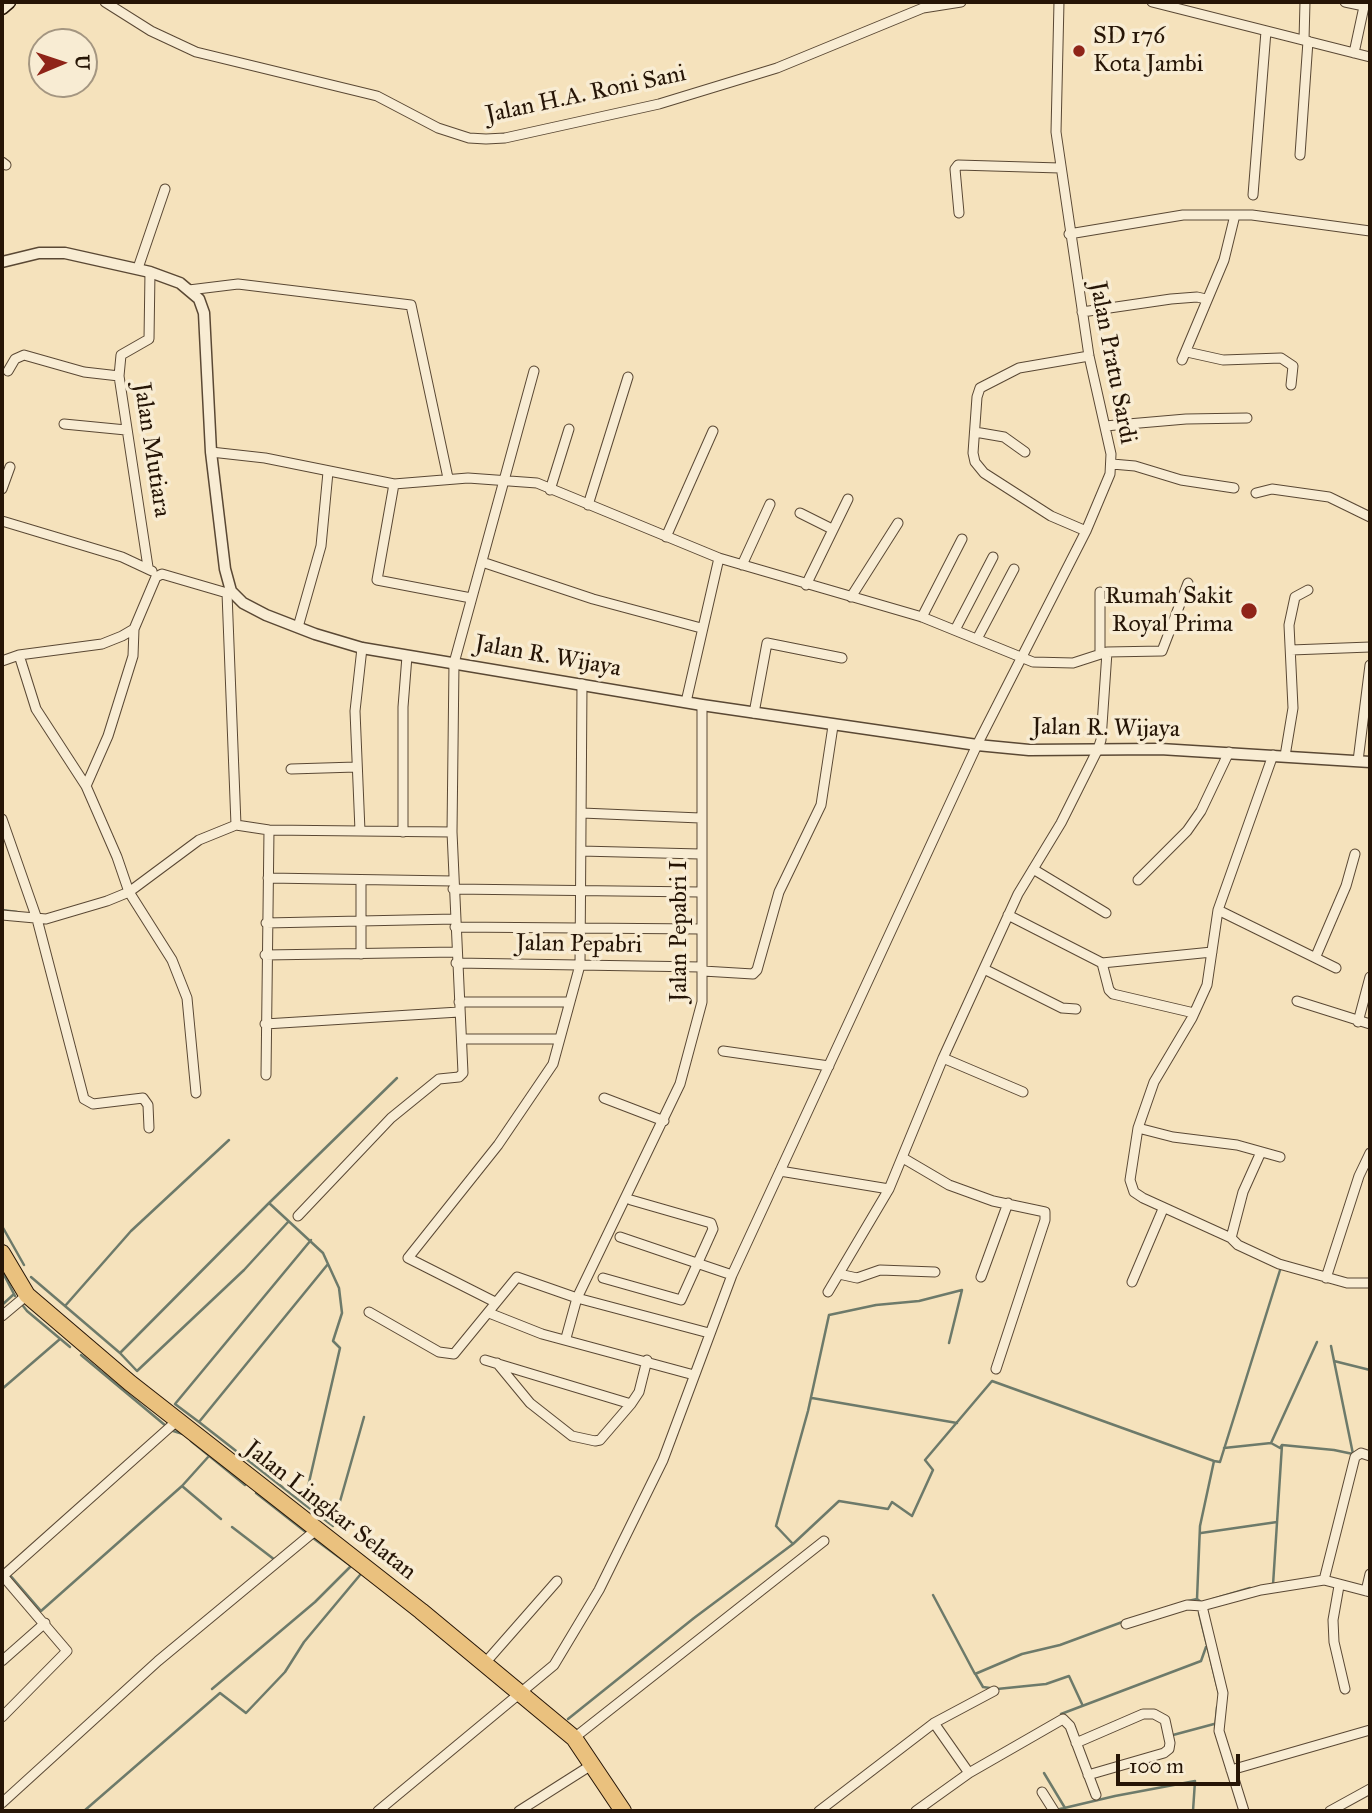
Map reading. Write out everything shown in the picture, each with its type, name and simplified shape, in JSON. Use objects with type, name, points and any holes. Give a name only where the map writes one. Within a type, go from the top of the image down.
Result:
[{"type":"highway","name":"Jalan Lingkar Selatan","points":[[2,1253],[27,1296],[130,1383],[485,1663],[574,1738],[623,1811]]},
{"type":"main road","points":[[2,8],[9,2]]},
{"type":"street","name":"Jalan H.A. Roni Sani","points":[[105,2],[151,31],[195,52],[377,96],[439,128],[469,138],[486,139],[505,138],[659,104],[777,68],[923,8],[961,2]]},
{"type":"street","name":"Jalan Pratu Sardi","points":[[378,1811],[554,1665],[599,1590],[663,1460],[732,1275],[977,745],[1086,531],[1112,464],[1089,356],[1060,168],[1056,132],[1059,2]]},
{"type":"street","points":[[1152,2],[1370,57]]},
{"type":"street","points":[[1300,155],[1306,41],[1305,2]]},
{"type":"street","points":[[1345,2],[1365,4],[1354,52]]},
{"type":"street","points":[[1254,195],[1266,31]]},
{"type":"street","points":[[959,213],[955,169],[958,165],[1060,168]]},
{"type":"street","points":[[138,268],[165,189]]},
{"type":"street","points":[[1069,234],[1183,215],[1235,215],[1370,232]]},
{"type":"street","points":[[1235,215],[1224,260],[1184,356],[1223,360],[1281,358],[1293,366],[1292,386]]},
{"type":"street","points":[[2,262],[39,253],[65,253],[150,272],[189,290],[199,299],[204,313],[211,452],[229,592],[236,825]]},
{"type":"street","name":"Jalan Mutiara","points":[[148,567],[150,560],[119,376],[121,355],[149,339],[150,272]]},
{"type":"street","points":[[189,290],[238,284],[408,304],[414,310],[418,344],[447,478]]},
{"type":"street","points":[[1082,312],[1197,296],[1206,299]]},
{"type":"street","points":[[8,372],[15,359],[24,355],[84,372],[119,376]]},
{"type":"street","points":[[1086,531],[1051,516],[984,473],[974,458],[977,397],[984,386],[1019,368],[1089,356]]},
{"type":"street","points":[[298,1216],[391,1118],[439,1079],[462,1075],[463,1039],[458,1002],[453,885],[454,663],[534,371]]},
{"type":"street","points":[[588,505],[628,377]]},
{"type":"street","points":[[1105,426],[1186,419],[1247,418]]},
{"type":"street","points":[[64,424],[126,430]]},
{"type":"street","points":[[550,490],[569,429]]},
{"type":"street","points":[[666,537],[713,431]]},
{"type":"street","points":[[975,432],[1004,437],[1025,452]]},
{"type":"street","points":[[211,452],[265,458],[394,484],[447,478],[537,483],[719,558],[922,617],[1023,659],[1069,663],[1104,652],[1163,650],[1188,583]]},
{"type":"street","points":[[1112,464],[1135,466],[1181,480],[1234,488]]},
{"type":"street","points":[[2,489],[10,467]]},
{"type":"street","points":[[298,627],[321,546],[328,472]]},
{"type":"street","points":[[394,484],[377,580],[471,598]]},
{"type":"street","points":[[1255,493],[1272,489],[1329,496],[1370,517]]},
{"type":"street","points":[[806,585],[848,499]]},
{"type":"street","points":[[742,565],[770,504]]},
{"type":"street","points":[[800,513],[832,529]]},
{"type":"street","points":[[2,521],[148,567],[156,577]]},
{"type":"street","points":[[851,597],[898,523]]},
{"type":"street","points":[[922,617],[962,539]]},
{"type":"street","points":[[956,630],[993,557]]},
{"type":"street","points":[[686,702],[719,558]]},
{"type":"street","points":[[482,562],[593,599],[701,628]]},
{"type":"street","points":[[977,639],[1014,569]]},
{"type":"street","points":[[86,786],[108,736],[134,656],[134,629],[156,577],[162,574],[229,592]]},
{"type":"street","points":[[1308,590],[1295,597],[1292,606],[1289,625],[1293,708],[1279,756],[1218,909],[1206,985],[1194,1013],[1154,1082],[1138,1128],[1130,1180],[1134,1192],[1163,1209],[1231,1238],[1238,1245],[1279,1264],[1347,1283],[1370,1283]]},
{"type":"street","name":"Jalan R. Wijaya","points":[[229,592],[243,603],[298,627],[362,648],[833,726],[1029,750],[1228,752],[1370,762]]},
{"type":"street","points":[[828,1292],[889,1189],[943,1058],[1008,915],[1101,740],[1104,652],[1100,592]]},
{"type":"street","points":[[2,661],[19,655],[102,644],[134,629]]},
{"type":"street","points":[[754,713],[766,643],[842,658]]},
{"type":"street","points":[[1292,650],[1370,647]]},
{"type":"street","points":[[360,831],[355,712],[362,648]]},
{"type":"street","points":[[19,655],[36,709],[86,786],[129,892],[165,946],[187,998],[196,1093]]},
{"type":"street","points":[[403,832],[403,707],[407,656]]},
{"type":"street","points":[[1358,761],[1370,665]]},
{"type":"street","points":[[495,1302],[408,1258],[498,1144],[547,1074],[559,1039],[580,965],[582,684]]},
{"type":"street","name":"Jalan Pepabri I","points":[[566,1338],[577,1298],[664,1121],[686,1069],[702,1002],[702,705]]},
{"type":"street","name":"Jalan Pepabri","points":[[456,963],[702,969],[752,974],[757,970],[779,892],[821,805],[833,726]]},
{"type":"street","points":[[1139,880],[1187,831],[1201,811],[1228,752]]},
{"type":"street","points":[[291,769],[356,768]]},
{"type":"street","points":[[582,813],[700,818]]},
{"type":"street","points":[[2,819],[37,919],[84,1099],[93,1104],[144,1098],[148,1105],[149,1128]]},
{"type":"street","points":[[2,915],[37,919],[60,916],[129,892],[199,840],[236,825],[269,830],[452,832]]},
{"type":"street","points":[[266,1075],[265,955],[269,830]]},
{"type":"street","points":[[581,851],[700,854]]},
{"type":"street","points":[[1316,956],[1346,887],[1354,854]]},
{"type":"street","points":[[1033,869],[1106,913]]},
{"type":"street","points":[[268,878],[700,892]]},
{"type":"street","points":[[360,881],[361,954]]},
{"type":"street","points":[[1218,909],[1336,968]]},
{"type":"street","points":[[1008,915],[1102,963],[1212,952]]},
{"type":"street","points":[[266,923],[455,923],[579,929],[701,929]]},
{"type":"street","points":[[265,955],[456,952]]},
{"type":"street","points":[[1102,963],[1109,990],[1113,994],[1194,1013]]},
{"type":"street","points":[[984,969],[1062,1008],[1076,1009]]},
{"type":"street","points":[[1357,1022],[1370,977]]},
{"type":"street","points":[[1297,1001],[1370,1024]]},
{"type":"street","points":[[458,1002],[570,1002]]},
{"type":"street","points":[[265,1024],[459,1012]]},
{"type":"street","points":[[463,1039],[559,1039]]},
{"type":"street","points":[[723,1051],[829,1066]]},
{"type":"street","points":[[943,1058],[1023,1092]]},
{"type":"street","points":[[604,1098],[664,1121]]},
{"type":"street","points":[[1138,1128],[1280,1157]]},
{"type":"street","points":[[1231,1238],[1243,1192],[1261,1152]]},
{"type":"street","points":[[1326,1278],[1359,1176],[1370,1153]]},
{"type":"street","points":[[903,1158],[949,1185],[1045,1212],[1045,1220],[996,1369]]},
{"type":"street","points":[[780,1171],[889,1189]]},
{"type":"street","points":[[603,1278],[681,1300],[699,1261],[712,1224],[631,1200]]},
{"type":"street","points":[[981,1277],[1008,1203]]},
{"type":"street","points":[[1132,1282],[1163,1209]]},
{"type":"street","points":[[620,1237],[699,1261],[732,1275]]},
{"type":"street","points":[[839,1275],[857,1278],[880,1270],[935,1272]]},
{"type":"street","points":[[369,1312],[447,1355],[454,1354],[517,1277],[577,1298],[709,1333]]},
{"type":"street","points":[[2,1316],[27,1296]]},
{"type":"street","points":[[489,1313],[542,1334],[566,1338],[694,1375]]},
{"type":"street","points":[[485,1360],[631,1404]]},
{"type":"street","points":[[497,1363],[530,1403],[572,1436],[600,1440],[639,1392],[647,1360]]},
{"type":"street","points":[[2,1717],[66,1654],[66,1648],[3,1576],[179,1419]]},
{"type":"street","points":[[1324,1580],[1355,1457],[1361,1453],[1370,1456]]},
{"type":"street","points":[[2,1803],[158,1661],[316,1530]]},
{"type":"street","points":[[574,1738],[824,1541]]},
{"type":"street","points":[[1126,1624],[1187,1605],[1202,1606],[1261,1590],[1324,1580],[1368,1592],[1370,1574]]},
{"type":"street","points":[[485,1663],[558,1581]]},
{"type":"street","points":[[1339,1586],[1333,1620],[1334,1642],[1345,1689]]},
{"type":"street","points":[[1202,1606],[1223,1693],[1219,1731],[1244,1811]]},
{"type":"street","points":[[2,1661],[45,1623]]},
{"type":"street","points":[[822,1810],[934,1723],[994,1691]]},
{"type":"street","points":[[1076,1743],[1143,1714],[1154,1714],[1164,1720],[1170,1743],[1164,1753],[1088,1775]]},
{"type":"street","points":[[916,1811],[969,1773],[1059,1720],[1067,1721],[1096,1795]]},
{"type":"street","points":[[934,1723],[969,1773]]},
{"type":"street","points":[[1231,1770],[1370,1730]]},
{"type":"street","points":[[519,1811],[593,1764]]},
{"type":"street","points":[[1330,1811],[1370,1789]]},
{"type":"street","points":[[1042,1792],[1054,1811]]},
{"type":"waterway","points":[[2,910],[17,912]]},
{"type":"waterway","points":[[269,1203],[397,1078]]},
{"type":"waterway","points":[[229,1140],[131,1231],[65,1306],[120,1353],[269,1203],[323,1253],[339,1288],[342,1313],[333,1341],[340,1348],[304,1504],[199,1422],[328,1264]]},
{"type":"waterway","points":[[120,1353],[137,1371],[244,1270],[288,1222]]},
{"type":"waterway","points":[[2,1226],[24,1265]]},
{"type":"waterway","points":[[199,1422],[175,1404],[311,1240]]},
{"type":"waterway","points":[[1197,1599],[1200,1526],[1214,1461],[1220,1462],[1281,1267]]},
{"type":"waterway","points":[[2,1271],[15,1296]]},
{"type":"waterway","points":[[31,1277],[65,1306]]},
{"type":"waterway","points":[[949,1343],[962,1290],[919,1301],[876,1305],[829,1315],[808,1411],[776,1526],[793,1544],[839,1501],[888,1509],[892,1502],[912,1516],[933,1470],[925,1460],[992,1381],[1214,1461]]},
{"type":"waterway","points":[[2,1305],[14,1294]]},
{"type":"waterway","points":[[20,1302],[70,1347]]},
{"type":"waterway","points":[[2,1389],[60,1339]]},
{"type":"waterway","points":[[1271,1443],[1317,1342]]},
{"type":"waterway","points":[[1331,1346],[1353,1454]]},
{"type":"waterway","points":[[81,1355],[166,1426]]},
{"type":"waterway","points":[[1334,1361],[1370,1370]]},
{"type":"waterway","points":[[812,1398],[957,1423]]},
{"type":"waterway","points":[[304,1504],[333,1526],[364,1417]]},
{"type":"waterway","points":[[170,1430],[183,1434]]},
{"type":"waterway","points":[[191,1441],[245,1485]]},
{"type":"waterway","points":[[1224,1448],[1271,1443],[1280,1448],[1282,1445],[1353,1454]]},
{"type":"waterway","points":[[1273,1585],[1282,1445]]},
{"type":"waterway","points":[[9,1574],[41,1611],[182,1486],[209,1456]]},
{"type":"waterway","points":[[182,1486],[221,1519]]},
{"type":"waterway","points":[[256,1493],[307,1533]]},
{"type":"waterway","points":[[1201,1533],[1277,1522]]},
{"type":"waterway","points":[[232,1527],[275,1560]]},
{"type":"waterway","points":[[212,1689],[315,1602],[351,1566],[313,1538]]},
{"type":"waterway","points":[[568,1719],[694,1618],[793,1544]]},
{"type":"waterway","points":[[84,1811],[220,1693],[246,1713],[285,1672],[304,1642],[360,1575]]},
{"type":"waterway","points":[[1213,1599],[1250,1588]]},
{"type":"waterway","points":[[933,1595],[975,1674],[1022,1654],[1060,1645],[1125,1621]]},
{"type":"waterway","points":[[1188,1601],[1197,1599],[1201,1602]]},
{"type":"waterway","points":[[1199,1613],[1219,1694]]},
{"type":"waterway","points":[[1061,1714],[1201,1661],[1206,1647]]},
{"type":"waterway","points":[[976,1675],[983,1687],[997,1689],[1046,1684],[1069,1676],[1082,1704]]},
{"type":"waterway","points":[[1215,1728],[1217,1707]]},
{"type":"waterway","points":[[1173,1735],[1214,1724]]},
{"type":"waterway","points":[[1044,1773],[1065,1808]]},
{"type":"waterway","points":[[1062,1811],[1060,1809],[1115,1796],[1195,1781],[1193,1811]]},
{"type":"place","name":"SD 176 Kota Jambi","points":[[1079,51]]},
{"type":"place","name":"Rumah Sakit Royal Prima","points":[[1249,611]]}]
